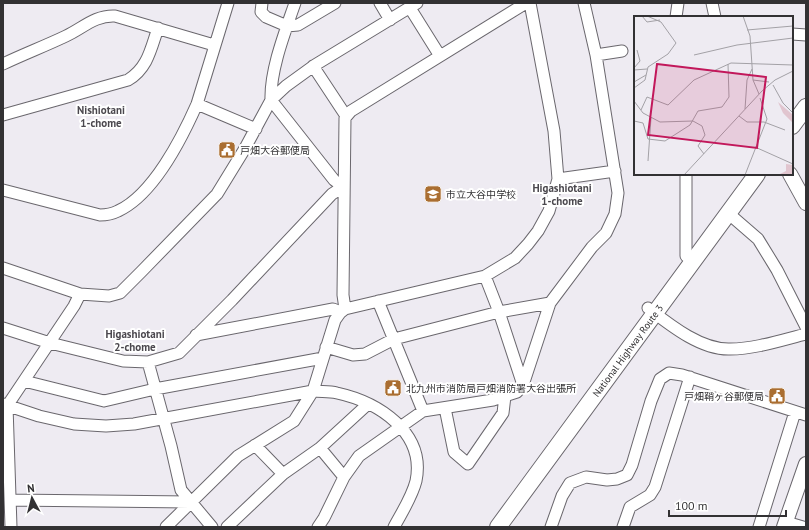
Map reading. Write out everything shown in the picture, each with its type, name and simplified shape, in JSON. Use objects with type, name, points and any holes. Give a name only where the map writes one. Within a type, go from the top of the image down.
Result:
[{"type":"highway","points":[[797,114],[806,95]]},
{"type":"highway","name":"National Highway Route 3","points":[[498,527],[651,311],[686,256],[745,175]]},
{"type":"highway","name":"National Highway Route 3","points":[[489,527],[651,311],[756,175]]},
{"type":"main road","points":[[793,164],[806,189]]},
{"type":"main road","points":[[791,175],[806,203]]},
{"type":"main road","points":[[792,526],[806,464]]},
{"type":"main road","points":[[792,526],[806,486]]},
{"type":"street","points":[[3,190],[100,215],[119,211],[131,203],[151,183],[169,159],[197,104],[228,3]]},
{"type":"street","points":[[262,3],[261,12],[266,17],[287,26],[298,25],[335,3]]},
{"type":"street","points":[[294,3],[271,85],[271,100],[334,180],[343,187]]},
{"type":"street","points":[[380,3],[390,20]]},
{"type":"street","points":[[166,527],[238,456],[294,421],[313,391],[335,320],[343,310],[343,187],[344,128],[346,116],[351,111],[526,3]]},
{"type":"street","points":[[196,335],[333,309],[343,310],[378,300],[485,276],[515,258],[538,231],[549,211],[558,179],[554,131],[530,3]]},
{"type":"street","points":[[318,527],[344,477],[359,456],[423,411],[493,400],[518,392],[524,386],[550,303],[592,248],[606,233],[615,214],[618,193],[596,55],[584,3]]},
{"type":"street","points":[[676,16],[678,3]]},
{"type":"street","points":[[712,3],[715,16]]},
{"type":"street","points":[[3,268],[80,294],[109,296],[120,293],[216,194],[256,129],[271,100],[286,86],[313,66],[414,5],[440,56]]},
{"type":"street","points":[[3,64],[68,35],[96,18],[107,16],[115,16],[214,45]]},
{"type":"street","points":[[3,116],[128,80],[135,76],[146,63],[158,28]]},
{"type":"street","points":[[793,34],[806,35]]},
{"type":"street","points":[[596,55],[622,50]]},
{"type":"street","points":[[313,66],[346,116]]},
{"type":"street","points":[[197,104],[256,129]]},
{"type":"street","points":[[558,179],[615,171]]},
{"type":"street","points":[[686,175],[686,256]]},
{"type":"street","points":[[3,328],[50,343],[123,361],[148,362],[179,353],[232,300],[332,194],[343,187]]},
{"type":"street","points":[[728,213],[758,239],[806,327]]},
{"type":"street","points":[[485,276],[524,386]]},
{"type":"street","points":[[11,527],[5,405],[24,381],[50,343],[80,294]]},
{"type":"street","points":[[378,300],[423,411]]},
{"type":"street","points":[[24,381],[104,400],[324,352],[353,355],[365,354],[394,339],[499,312],[550,303]]},
{"type":"street","points":[[651,311],[693,340],[712,346],[729,349],[759,345],[806,334]]},
{"type":"street","points":[[148,362],[171,446],[180,490],[210,526]]},
{"type":"street","points":[[551,527],[562,496],[570,483],[586,477],[607,480],[617,479],[627,475],[632,465],[651,402],[660,379],[669,373],[682,375],[801,414],[759,527]]},
{"type":"street","points":[[623,527],[630,507],[650,495],[655,487],[690,378]]},
{"type":"street","points":[[5,405],[74,424],[106,426],[127,425],[163,419],[313,391],[336,393],[355,398],[388,415],[408,434],[412,446],[416,461],[416,479],[413,492],[394,527]]},
{"type":"street","points":[[445,408],[454,452],[468,464],[503,413],[505,396]]},
{"type":"street","points":[[227,527],[283,474],[320,448],[368,404]]},
{"type":"street","points":[[255,445],[283,474]]},
{"type":"street","points":[[320,448],[344,477]]},
{"type":"street","points":[[10,500],[190,502]]},
{"type":"place","name":"戸畑大谷郵便局","points":[[227,150]]},
{"type":"place","name":"市立大谷中学校","points":[[433,194]]},
{"type":"place","name":"北九州市消防局戸畑消防署大谷出張所","points":[[393,388]]},
{"type":"place","name":"戸畑鞘ヶ谷郵便局","points":[[777,396]]},
{"type":"district","name":"Nishiotani 1-chome","points":[[101,116]]},
{"type":"district","name":"Higashiotani 1-chome","points":[[562,194]]},
{"type":"district","name":"Higashiotani 2-chome","points":[[135,340]]}]
